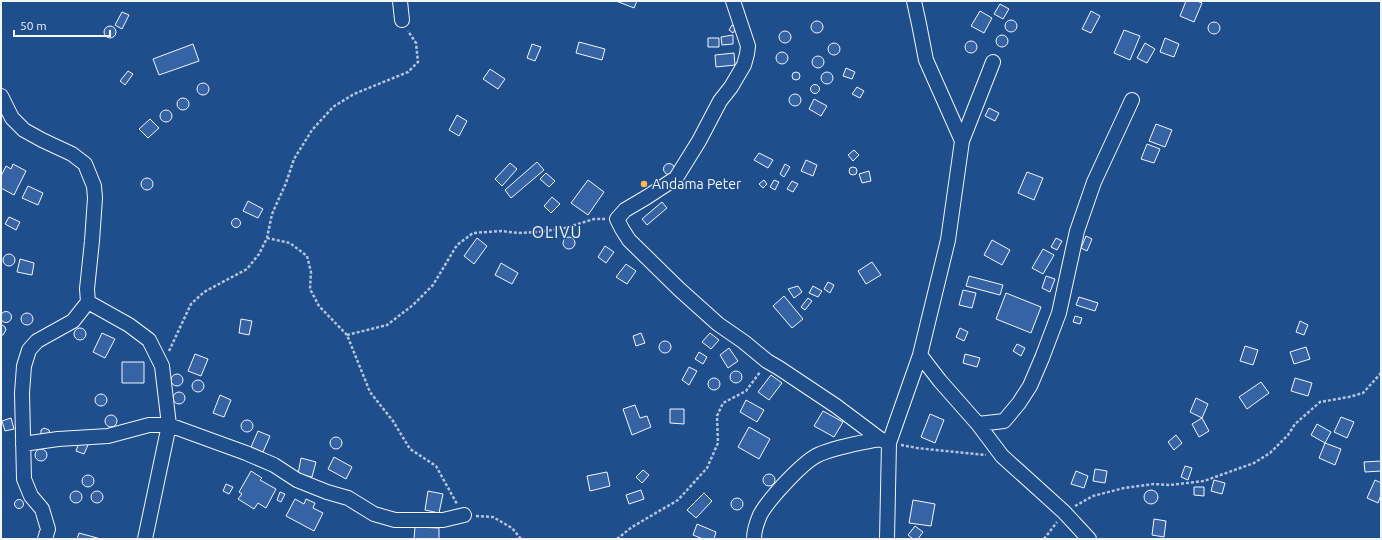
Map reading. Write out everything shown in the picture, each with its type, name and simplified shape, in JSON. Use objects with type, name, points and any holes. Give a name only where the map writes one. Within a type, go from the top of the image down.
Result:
[{"type":"street","points":[[400,1],[402,20]]},
{"type":"street","points":[[733,1],[748,46],[748,54],[744,65],[731,87],[720,101],[699,141],[676,178],[624,210],[617,219],[628,240],[718,324],[744,342],[767,361],[836,406],[884,441]]},
{"type":"street","points":[[914,1],[926,60],[962,141]]},
{"type":"street","points":[[887,539],[884,441],[920,355],[948,240],[962,141],[993,62]]},
{"type":"street","points":[[1,96],[12,118],[24,130],[72,154],[85,164],[94,186],[95,198],[91,262],[87,288],[88,302],[73,321],[37,340],[30,350],[24,366],[22,393],[24,479],[31,496],[42,509],[48,529],[45,539]]},
{"type":"street","points":[[978,424],[1004,421],[1019,403],[1030,386],[1059,313],[1077,231],[1094,182],[1132,100]]},
{"type":"street","points":[[88,302],[129,324],[149,340],[162,366],[169,425],[145,539]]},
{"type":"street","points":[[920,355],[940,381],[978,424],[1002,456],[1064,512],[1089,539]]},
{"type":"street","points":[[24,444],[58,439],[108,436],[149,424],[169,425],[246,453],[274,465],[297,480],[327,492],[348,498],[374,514],[395,520],[442,520],[464,515]]},
{"type":"street","points":[[754,539],[760,515],[774,496],[795,472],[818,454],[848,445],[884,441]]},
{"type":"path","points":[[162,366],[191,304],[204,292],[247,269],[259,254],[267,238],[272,214],[294,159],[312,130],[333,107],[348,97],[408,72],[418,62],[416,44],[402,20]]},
{"type":"path","points":[[347,335],[388,325],[413,305],[433,285],[457,245],[473,233],[501,231],[518,233],[531,232],[565,228],[594,219],[617,219]]},
{"type":"path","points":[[267,238],[290,243],[307,256],[311,272],[310,289],[319,306],[347,335],[370,392],[393,421],[410,449],[436,466],[464,515],[493,517],[512,528],[521,539]]},
{"type":"path","points":[[617,539],[632,527],[678,500],[707,468],[718,443],[717,416],[723,403],[746,391],[767,361]]},
{"type":"path","points":[[1044,539],[1064,512],[1093,496],[1124,488],[1154,484],[1170,485],[1204,481],[1254,463],[1270,453],[1288,435],[1295,424],[1320,402],[1350,397],[1363,393],[1381,373]]},
{"type":"path","points":[[884,441],[917,448],[1002,456]]},
{"type":"building","points":[[616,1],[637,1],[634,8]]},
{"type":"building","points":[[1186,1],[1197,1],[1202,3],[1194,22],[1180,16]]},
{"type":"building","points":[[1000,4],[1009,9],[1003,19],[994,14]]},
{"type":"building","points":[[980,11],[992,18],[984,33],[971,26]]},
{"type":"building","points":[[1091,11],[1100,16],[1091,33],[1082,29]]},
{"type":"building","points":[[122,12],[129,15],[122,29],[115,25]]},
{"type":"building","points":[[1011,20],[1015,22],[1017,26],[1015,30],[1011,32],[1007,30],[1005,26],[1007,22]]},
{"type":"building","points":[[817,21],[821,23],[823,27],[821,31],[817,33],[813,31],[811,27],[813,23]]},
{"type":"building","points":[[1214,22],[1218,24],[1220,28],[1218,32],[1214,34],[1210,32],[1208,28],[1210,24]]},
{"type":"building","points":[[732,25],[736,28],[733,33],[729,30]]},
{"type":"building","points":[[108,26],[112,26],[116,32],[112,38],[108,38],[104,34],[104,30]]},
{"type":"building","points":[[1124,30],[1140,36],[1130,60],[1114,53]]},
{"type":"building","points":[[785,31],[789,33],[791,37],[789,41],[785,43],[781,41],[779,37],[781,33]]},
{"type":"building","points":[[733,35],[733,44],[722,45],[721,37]]},
{"type":"building","points":[[1002,35],[1006,37],[1008,41],[1006,45],[1002,47],[998,45],[996,41],[998,37]]},
{"type":"building","points":[[708,38],[719,38],[719,47],[708,47]]},
{"type":"building","points":[[1165,38],[1179,44],[1174,57],[1160,52]]},
{"type":"building","points":[[971,41],[975,43],[977,47],[975,51],[971,53],[967,51],[965,47],[967,43]]},
{"type":"building","points":[[579,42],[605,49],[602,60],[576,53]]},
{"type":"building","points":[[834,43],[838,45],[840,49],[838,53],[834,55],[830,53],[828,49],[830,45]]},
{"type":"building","points":[[1145,43],[1155,49],[1147,63],[1137,58]]},
{"type":"building","points":[[193,44],[199,61],[159,75],[153,59]]},
{"type":"building","points":[[532,44],[541,47],[535,61],[527,58]]},
{"type":"building","points":[[782,52],[786,54],[788,58],[786,62],[782,64],[778,62],[776,58],[778,54]]},
{"type":"building","points":[[734,53],[735,65],[716,67],[715,55]]},
{"type":"building","points":[[818,56],[822,58],[824,62],[822,66],[818,68],[814,66],[812,62],[814,58]]},
{"type":"building","points":[[846,68],[855,72],[852,79],[843,76]]},
{"type":"building","points":[[490,69],[505,79],[498,89],[483,79]]},
{"type":"building","points":[[128,71],[133,74],[125,85],[120,81]]},
{"type":"building","points":[[796,72],[799,73],[799,79],[796,80],[793,79],[792,76],[793,73]]},
{"type":"building","points":[[827,72],[831,74],[833,78],[831,82],[827,84],[823,82],[821,78],[823,74]]},
{"type":"building","points":[[203,83],[207,85],[209,89],[207,93],[203,95],[199,93],[197,89],[199,85]]},
{"type":"building","points":[[813,85],[817,85],[819,89],[817,93],[813,93],[811,91],[811,87]]},
{"type":"building","points":[[857,87],[864,91],[860,98],[852,94]]},
{"type":"building","points":[[795,94],[799,96],[801,100],[799,104],[795,106],[791,104],[789,100],[791,96]]},
{"type":"building","points":[[183,98],[187,100],[189,104],[187,108],[183,110],[179,108],[177,104],[179,100]]},
{"type":"building","points":[[814,99],[827,106],[821,116],[809,109]]},
{"type":"building","points":[[989,108],[999,113],[995,121],[985,116]]},
{"type":"building","points":[[166,110],[170,112],[172,116],[170,120],[166,122],[162,120],[160,116],[162,112]]},
{"type":"building","points":[[457,115],[467,121],[459,136],[449,130]]},
{"type":"building","points":[[150,119],[159,128],[148,138],[139,129]]},
{"type":"building","points":[[1156,124],[1172,130],[1165,147],[1149,141]]},
{"type":"building","points":[[1147,144],[1160,149],[1154,163],[1141,159]]},
{"type":"building","points":[[854,150],[859,155],[853,161],[848,155]]},
{"type":"building","points":[[759,153],[773,160],[768,168],[754,160]]},
{"type":"building","points":[[806,160],[817,165],[813,176],[801,171]]},
{"type":"building","points":[[537,162],[544,170],[511,198],[505,190]]},
{"type":"building","points":[[510,163],[517,169],[502,186],[495,179]]},
{"type":"building","points":[[669,163],[673,165],[675,169],[673,173],[669,175],[665,173],[663,169],[665,165]]},
{"type":"building","points":[[13,164],[26,171],[14,195],[1,188],[1,176],[6,166],[11,169]]},
{"type":"building","points":[[785,164],[790,167],[784,177],[780,174]]},
{"type":"building","points":[[851,167],[855,167],[857,171],[855,175],[851,175],[849,173],[849,169]]},
{"type":"building","points":[[869,171],[871,181],[862,183],[859,174]]},
{"type":"building","points":[[1027,172],[1043,178],[1034,200],[1018,193]]},
{"type":"building","points":[[546,173],[555,181],[549,187],[540,179]]},
{"type":"building","points":[[147,178],[151,180],[153,184],[151,188],[147,190],[143,188],[141,184],[143,180]]},
{"type":"building","points":[[588,180],[604,192],[588,215],[571,203]]},
{"type":"building","points":[[764,180],[767,184],[763,188],[759,184]]},
{"type":"building","points":[[774,180],[779,182],[775,190],[770,187]]},
{"type":"building","points":[[792,181],[798,184],[793,192],[787,189]]},
{"type":"building","points":[[28,186],[43,193],[38,205],[22,198]]},
{"type":"building","points":[[552,197],[560,204],[551,213],[544,206]]},
{"type":"building","points":[[248,201],[263,209],[258,218],[243,211]]},
{"type":"building","points":[[662,202],[667,208],[647,225],[642,219]]},
{"type":"building","points":[[9,217],[20,222],[16,230],[5,224]]},
{"type":"building","points":[[236,218],[241,223],[236,228],[231,223]]},
{"type":"building","points":[[1086,236],[1092,239],[1087,251],[1081,248]]},
{"type":"building","points":[[569,237],[573,239],[575,243],[573,247],[569,249],[565,247],[563,243],[565,239]]},
{"type":"building","points":[[477,238],[487,246],[474,264],[464,256]]},
{"type":"building","points":[[1056,238],[1062,241],[1057,250],[1051,247]]},
{"type":"building","points":[[992,240],[1010,250],[1002,265],[984,255]]},
{"type":"building","points":[[605,246],[614,252],[606,263],[598,257]]},
{"type":"building","points":[[1043,249],[1054,255],[1043,274],[1032,268]]},
{"type":"building","points":[[9,254],[13,256],[15,260],[13,264],[9,266],[5,264],[3,260],[5,256]]},
{"type":"building","points":[[20,259],[34,263],[32,275],[17,272]]},
{"type":"building","points":[[872,262],[881,275],[866,284],[858,271]]},
{"type":"building","points":[[501,263],[518,273],[512,284],[495,275]]},
{"type":"building","points":[[626,264],[636,271],[627,284],[616,277]]},
{"type":"building","points":[[969,276],[1003,285],[1000,295],[966,286]]},
{"type":"building","points":[[1046,276],[1055,279],[1050,292],[1042,288]]},
{"type":"building","points":[[828,282],[834,285],[830,293],[824,289]]},
{"type":"building","points":[[798,286],[802,292],[794,298],[788,289]]},
{"type":"building","points":[[813,286],[822,291],[818,297],[809,293]]},
{"type":"building","points":[[963,290],[976,293],[972,308],[959,305]]},
{"type":"building","points":[[1006,293],[1041,307],[1031,333],[996,319]]},
{"type":"building","points":[[784,296],[803,319],[792,328],[773,306]]},
{"type":"building","points":[[1079,297],[1098,303],[1095,311],[1076,305]]},
{"type":"building","points":[[808,298],[812,301],[805,310],[801,307]]},
{"type":"building","points":[[6,311],[10,313],[12,317],[10,321],[6,323],[2,321],[0,317],[2,313]]},
{"type":"building","points":[[27,313],[31,315],[33,319],[31,323],[27,325],[23,323],[21,319],[23,315]]},
{"type":"building","points":[[1075,316],[1082,318],[1080,324],[1073,322]]},
{"type":"building","points":[[241,319],[252,321],[249,335],[239,333]]},
{"type":"building","points":[[1300,321],[1308,325],[1304,335],[1296,332]]},
{"type":"building","points":[[1,324],[6,330],[3,335],[1,335]]},
{"type":"building","points":[[80,328],[84,330],[86,334],[84,338],[80,340],[76,338],[74,334],[76,330]]},
{"type":"building","points":[[960,328],[968,332],[964,341],[956,337]]},
{"type":"building","points":[[102,333],[115,339],[105,358],[93,352]]},
{"type":"building","points":[[641,333],[645,343],[636,346],[633,336]]},
{"type":"building","points":[[710,333],[719,340],[711,349],[702,342]]},
{"type":"building","points":[[665,341],[669,343],[671,347],[669,351],[665,353],[661,351],[659,347],[661,343]]},
{"type":"building","points":[[1017,344],[1025,348],[1021,356],[1013,351]]},
{"type":"building","points":[[1245,346],[1258,350],[1253,365],[1240,361]]},
{"type":"building","points":[[1306,347],[1310,359],[1294,364],[1290,352]]},
{"type":"building","points":[[729,348],[738,361],[728,368],[720,355]]},
{"type":"building","points":[[699,352],[707,357],[703,364],[695,359]]},
{"type":"building","points":[[195,354],[208,359],[201,376],[188,371]]},
{"type":"building","points":[[965,354],[980,358],[977,367],[963,363]]},
{"type":"building","points":[[122,362],[144,362],[144,383],[122,383]]},
{"type":"building","points":[[689,367],[697,371],[689,385],[682,380]]},
{"type":"building","points":[[736,371],[740,373],[742,377],[740,381],[736,383],[732,381],[730,377],[732,373]]},
{"type":"building","points":[[177,374],[181,376],[183,380],[181,384],[177,386],[173,384],[171,380],[173,376]]},
{"type":"building","points":[[771,375],[782,383],[769,400],[758,392]]},
{"type":"building","points":[[714,378],[718,380],[720,384],[718,388],[714,390],[710,388],[708,384],[710,380]]},
{"type":"building","points":[[1295,378],[1312,383],[1308,396],[1291,391]]},
{"type":"building","points":[[198,380],[202,382],[204,386],[202,390],[198,392],[194,390],[192,386],[194,382]]},
{"type":"building","points":[[1261,382],[1269,393],[1247,409],[1239,397]]},
{"type":"building","points":[[179,392],[183,394],[185,398],[183,402],[179,404],[175,402],[173,398],[175,394]]},
{"type":"building","points":[[101,394],[105,396],[107,400],[105,404],[101,406],[97,404],[95,400],[97,396]]},
{"type":"building","points":[[220,395],[231,400],[224,417],[213,413]]},
{"type":"building","points":[[1196,398],[1208,404],[1202,418],[1190,412]]},
{"type":"building","points":[[746,400],[764,410],[757,422],[740,412]]},
{"type":"building","points":[[635,405],[640,418],[647,416],[651,427],[632,435],[623,409]]},
{"type":"building","points":[[670,409],[684,409],[684,424],[670,423]]},
{"type":"building","points":[[823,411],[843,422],[834,437],[814,426]]},
{"type":"building","points":[[930,414],[944,420],[935,443],[921,437]]},
{"type":"building","points":[[111,415],[115,417],[117,421],[115,425],[111,427],[107,425],[105,421],[107,417]]},
{"type":"building","points":[[1341,417],[1354,422],[1347,438],[1334,432]]},
{"type":"building","points":[[11,418],[14,429],[5,431],[2,421]]},
{"type":"building","points":[[1202,418],[1209,431],[1199,437],[1192,424]]},
{"type":"building","points":[[247,420],[251,422],[253,426],[251,430],[247,432],[243,430],[241,426],[243,422]]},
{"type":"building","points":[[1317,424],[1331,432],[1325,443],[1311,435]]},
{"type":"building","points":[[749,427],[770,439],[759,459],[738,447]]},
{"type":"building","points":[[44,428],[49,430],[50,435],[41,436],[41,430]]},
{"type":"building","points":[[258,431],[270,436],[263,452],[251,447]]},
{"type":"building","points":[[1176,435],[1182,443],[1174,450],[1168,442]]},
{"type":"building","points":[[336,437],[340,439],[342,443],[340,447],[336,449],[332,447],[330,443],[332,439]]},
{"type":"building","points":[[79,442],[88,445],[84,454],[76,451]]},
{"type":"building","points":[[1325,443],[1341,449],[1335,465],[1319,458]]},
{"type":"building","points":[[41,449],[45,451],[47,455],[45,459],[41,461],[37,459],[35,455],[37,451]]},
{"type":"building","points":[[334,457],[352,467],[346,479],[328,469]]},
{"type":"building","points":[[301,458],[316,462],[312,477],[298,474]]},
{"type":"building","points":[[1381,461],[1381,471],[1365,472],[1364,462]]},
{"type":"building","points":[[1185,466],[1192,468],[1188,480],[1181,477]]},
{"type":"building","points":[[1095,469],[1107,471],[1105,483],[1093,481]]},
{"type":"building","points":[[643,470],[649,475],[642,483],[636,477]]},
{"type":"building","points":[[251,471],[262,478],[260,480],[276,489],[266,508],[258,503],[254,509],[238,499],[242,494],[239,492]]},
{"type":"building","points":[[1076,471],[1088,476],[1084,488],[1071,484]]},
{"type":"building","points":[[607,472],[610,486],[590,491],[587,476]]},
{"type":"building","points":[[769,474],[773,476],[775,480],[773,484],[769,486],[765,484],[763,480],[765,476]]},
{"type":"building","points":[[88,475],[92,477],[94,481],[92,485],[88,487],[84,485],[82,481],[84,477]]},
{"type":"building","points":[[1214,480],[1225,483],[1222,494],[1211,491]]},
{"type":"building","points":[[1375,480],[1381,483],[1381,495],[1378,503],[1367,498]]},
{"type":"building","points":[[226,484],[233,487],[229,494],[223,491]]},
{"type":"building","points":[[1194,487],[1204,487],[1204,496],[1194,495]]},
{"type":"building","points":[[641,490],[644,499],[629,504],[626,495]]},
{"type":"building","points":[[1148,490],[1154,490],[1158,494],[1158,500],[1154,504],[1148,504],[1144,500],[1144,494]]},
{"type":"building","points":[[76,491],[80,493],[82,497],[80,501],[76,503],[72,501],[70,497],[72,493]]},
{"type":"building","points":[[97,491],[101,493],[103,497],[101,501],[97,503],[93,501],[91,497],[93,493]]},
{"type":"building","points":[[428,491],[443,494],[439,513],[425,510]]},
{"type":"building","points":[[280,492],[285,494],[281,502],[277,500]]},
{"type":"building","points":[[704,493],[712,501],[696,518],[687,510]]},
{"type":"building","points":[[737,498],[741,500],[743,504],[741,508],[737,510],[733,508],[731,504],[733,500]]},
{"type":"building","points":[[19,499],[24,504],[19,509],[14,504]]},
{"type":"building","points":[[295,499],[304,504],[306,499],[315,503],[313,508],[323,513],[314,531],[286,516]]},
{"type":"building","points":[[913,500],[935,504],[931,526],[909,523]]},
{"type":"building","points":[[1154,519],[1166,521],[1164,537],[1152,535]]},
{"type":"building","points":[[697,524],[716,532],[714,539],[703,539],[693,535]]},
{"type":"building","points":[[915,526],[923,532],[918,539],[913,539],[908,535]]},
{"type":"building","points":[[415,527],[439,528],[439,539],[414,539]]},
{"type":"building","points":[[79,533],[101,539],[77,539]]},
{"type":"place","name":"Andama Peter","points":[[644,184]]},
{"type":"district","name":"OLIVU","points":[[557,232]]}]
